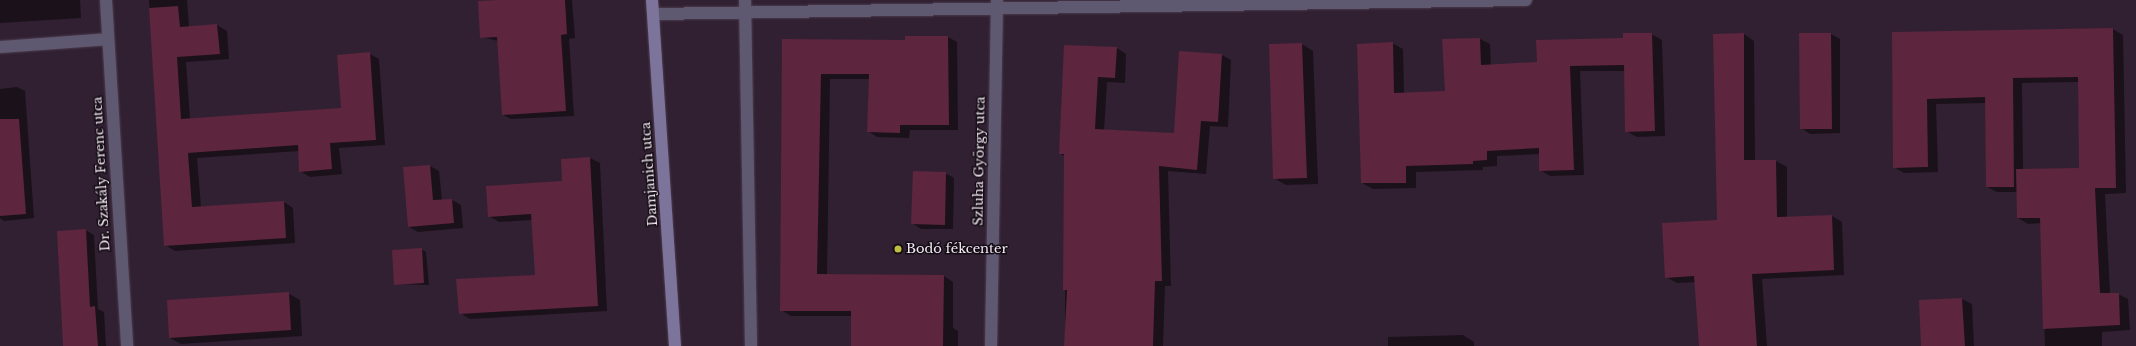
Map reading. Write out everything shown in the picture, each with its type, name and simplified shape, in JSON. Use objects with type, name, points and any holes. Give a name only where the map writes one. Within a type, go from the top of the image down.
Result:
[{"type":"street","name":"Dr. Szakály Ferenc utca","points":[[106,0],[126,346]]},
{"type":"street","name":"Damjanich utca","points":[[652,0],[675,346]]},
{"type":"street","points":[[745,0],[751,346]]},
{"type":"street","points":[[653,14],[745,13],[997,4],[1526,0]]},
{"type":"street","name":"Szluha György utca","points":[[991,346],[997,4]]},
{"type":"street","points":[[0,47],[108,40]]},
{"type":"building","points":[[565,0],[567,34],[561,35],[566,111],[502,115],[497,37],[480,38],[478,1]]},
{"type":"building","points":[[178,6],[180,27],[217,24],[220,54],[177,57],[181,119],[341,108],[337,55],[370,52],[376,140],[330,143],[332,169],[299,172],[298,145],[188,153],[192,207],[284,201],[286,238],[164,246],[149,8]]},
{"type":"building","points":[[2113,28],[2116,188],[2095,188],[2100,293],[2119,293],[2120,325],[2043,329],[2040,218],[2017,218],[2016,169],[2079,168],[2078,77],[2013,78],[2014,187],[1986,187],[1985,97],[1927,99],[1928,167],[1893,168],[1892,32]]},
{"type":"building","points":[[1623,33],[1652,33],[1655,131],[1625,132],[1624,65],[1570,66],[1574,170],[1539,171],[1539,148],[1487,151],[1487,160],[1473,161],[1473,164],[1406,166],[1406,183],[1361,183],[1357,44],[1393,42],[1394,93],[1445,91],[1442,39],[1480,38],[1481,65],[1537,62],[1536,40],[1623,38]]},
{"type":"building","points":[[1744,33],[1744,160],[1776,160],[1777,217],[1832,215],[1834,270],[1752,274],[1757,346],[1699,346],[1694,276],[1665,278],[1662,223],[1717,220],[1713,34]]},
{"type":"building","points":[[1799,33],[1831,33],[1832,129],[1800,129]]},
{"type":"building","points":[[905,36],[948,36],[949,125],[900,125],[900,133],[867,132],[869,74],[821,74],[817,274],[944,275],[943,346],[851,346],[851,311],[780,311],[782,39],[905,40]]},
{"type":"building","points":[[1302,43],[1307,178],[1273,179],[1269,44]]},
{"type":"building","points":[[1064,45],[1117,47],[1115,78],[1098,77],[1095,129],[1174,133],[1179,51],[1222,54],[1218,122],[1201,121],[1197,170],[1159,166],[1162,281],[1155,281],[1153,346],[1064,346],[1067,290],[1063,290],[1064,154],[1059,154]]},
{"type":"building","points":[[0,119],[19,119],[26,214],[0,216]]},
{"type":"building","points":[[590,157],[598,306],[459,314],[456,279],[535,275],[531,214],[488,217],[486,186],[562,181],[561,159]]},
{"type":"building","points":[[430,165],[433,200],[452,199],[454,223],[408,227],[403,167]]},
{"type":"building","points":[[913,171],[946,172],[945,225],[911,224]]},
{"type":"building","points":[[86,229],[90,307],[95,306],[98,346],[63,346],[57,231]]},
{"type":"building","points":[[422,248],[424,283],[394,285],[392,250]]},
{"type":"building","points":[[289,292],[291,330],[169,338],[167,300]]},
{"type":"building","points":[[1962,298],[1965,346],[1921,346],[1919,300]]},
{"type":"place","name":"Bodó fékcenter","points":[[898,249]]}]
